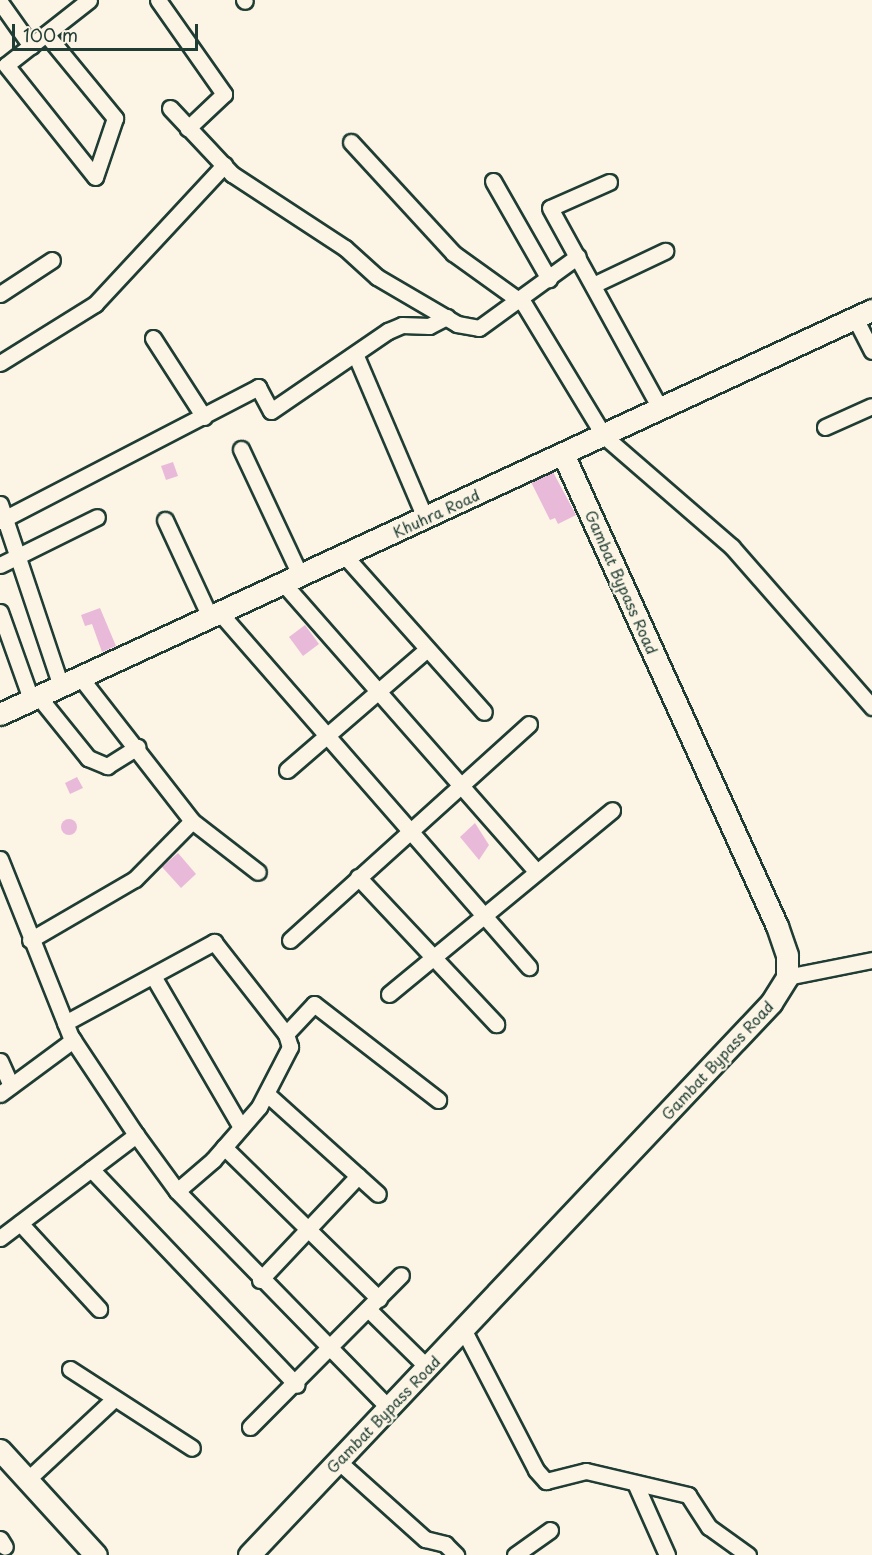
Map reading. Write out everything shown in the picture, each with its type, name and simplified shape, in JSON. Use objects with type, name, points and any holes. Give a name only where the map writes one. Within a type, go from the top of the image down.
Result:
[{"type":"street","points":[[46,34],[115,118],[95,177],[6,65],[89,0]]},
{"type":"street","points":[[158,0],[224,94],[188,128]]},
{"type":"street","points":[[0,2],[31,46]]},
{"type":"street","points":[[170,108],[224,165],[345,248],[377,277],[447,317],[479,328],[521,301],[578,256]]},
{"type":"street","points":[[351,142],[453,253],[521,301],[604,436],[732,547],[872,707]]},
{"type":"street","points":[[0,363],[95,304],[224,165]]},
{"type":"street","points":[[493,181],[549,279]]},
{"type":"street","points":[[609,182],[549,208],[578,256],[661,410]]},
{"type":"street","points":[[593,285],[665,251]]},
{"type":"street","points":[[0,294],[52,260]]},
{"type":"street","points":[[863,314],[872,351]]},
{"type":"street","name":"Khuhra Road","points":[[0,714],[661,410],[863,314]]},
{"type":"street","points":[[258,872],[192,820],[137,747],[70,681],[2,514],[204,417],[258,387],[271,411],[356,356],[388,331],[402,325],[429,326],[447,317]]},
{"type":"street","points":[[153,338],[204,417]]},
{"type":"street","points":[[356,356],[425,518]]},
{"type":"street","points":[[825,427],[872,406]]},
{"type":"street","points":[[241,449],[291,579],[376,693],[535,870]]},
{"type":"street","name":"Gambat Bypass Road","points":[[249,1555],[771,1004],[788,977],[787,955],[777,926],[563,454]]},
{"type":"street","points":[[0,565],[97,517]]},
{"type":"street","points":[[165,520],[215,615],[412,828],[529,967]]},
{"type":"street","points":[[344,555],[484,712]]},
{"type":"street","points":[[0,612],[34,698],[88,758],[107,766],[137,747]]},
{"type":"street","points":[[287,770],[427,649]]},
{"type":"street","points":[[290,940],[459,785],[530,724]]},
{"type":"street","points":[[389,994],[535,870],[612,810]]},
{"type":"street","points":[[30,940],[135,879],[192,820]]},
{"type":"street","points":[[0,859],[30,940],[73,1040],[136,1135],[177,1191],[260,1280],[389,1408]]},
{"type":"street","points":[[358,877],[496,1024]]},
{"type":"street","points":[[65,1023],[214,942],[286,1034],[290,1047],[267,1094],[224,1147],[177,1191]]},
{"type":"street","points":[[788,977],[872,960]]},
{"type":"street","points":[[153,976],[241,1127]]},
{"type":"street","points":[[286,1034],[317,1003],[438,1100]]},
{"type":"street","points":[[0,1061],[5,1090],[73,1040]]},
{"type":"street","points":[[267,1094],[378,1194]]},
{"type":"street","points":[[0,1238],[136,1135]]},
{"type":"street","points":[[224,1147],[309,1229],[427,1367]]},
{"type":"street","points":[[91,1169],[297,1384]]},
{"type":"street","points":[[260,1280],[358,1176]]},
{"type":"street","points":[[20,1223],[99,1309]]},
{"type":"street","points":[[250,1427],[332,1350],[401,1275]]},
{"type":"street","points":[[463,1329],[540,1476],[546,1481],[586,1472],[688,1495],[709,1527],[748,1555]]},
{"type":"street","points":[[70,1369],[114,1400],[192,1448]]},
{"type":"street","points":[[27,1480],[114,1400]]},
{"type":"street","points":[[2,1457],[27,1480],[96,1555]]},
{"type":"street","points":[[339,1461],[425,1539],[445,1544],[456,1555]]},
{"type":"street","points":[[635,1483],[667,1555]]},
{"type":"street","points":[[515,1555],[550,1530]]},
{"type":"building","points":[[173,462],[178,476],[166,480],[161,466]]},
{"type":"building","points":[[553,472],[576,515],[558,524],[555,518],[550,520],[531,482]]},
{"type":"building","points":[[100,608],[116,646],[102,652],[92,624],[85,626],[81,615]]},
{"type":"building","points":[[305,625],[319,644],[303,656],[289,637]]},
{"type":"building","points":[[77,777],[83,788],[70,794],[65,783]]},
{"type":"building","points":[[69,819],[77,827],[69,835],[61,827]]},
{"type":"building","points":[[475,823],[489,845],[479,860],[460,837]]},
{"type":"building","points":[[178,853],[196,874],[181,888],[162,867]]}]
